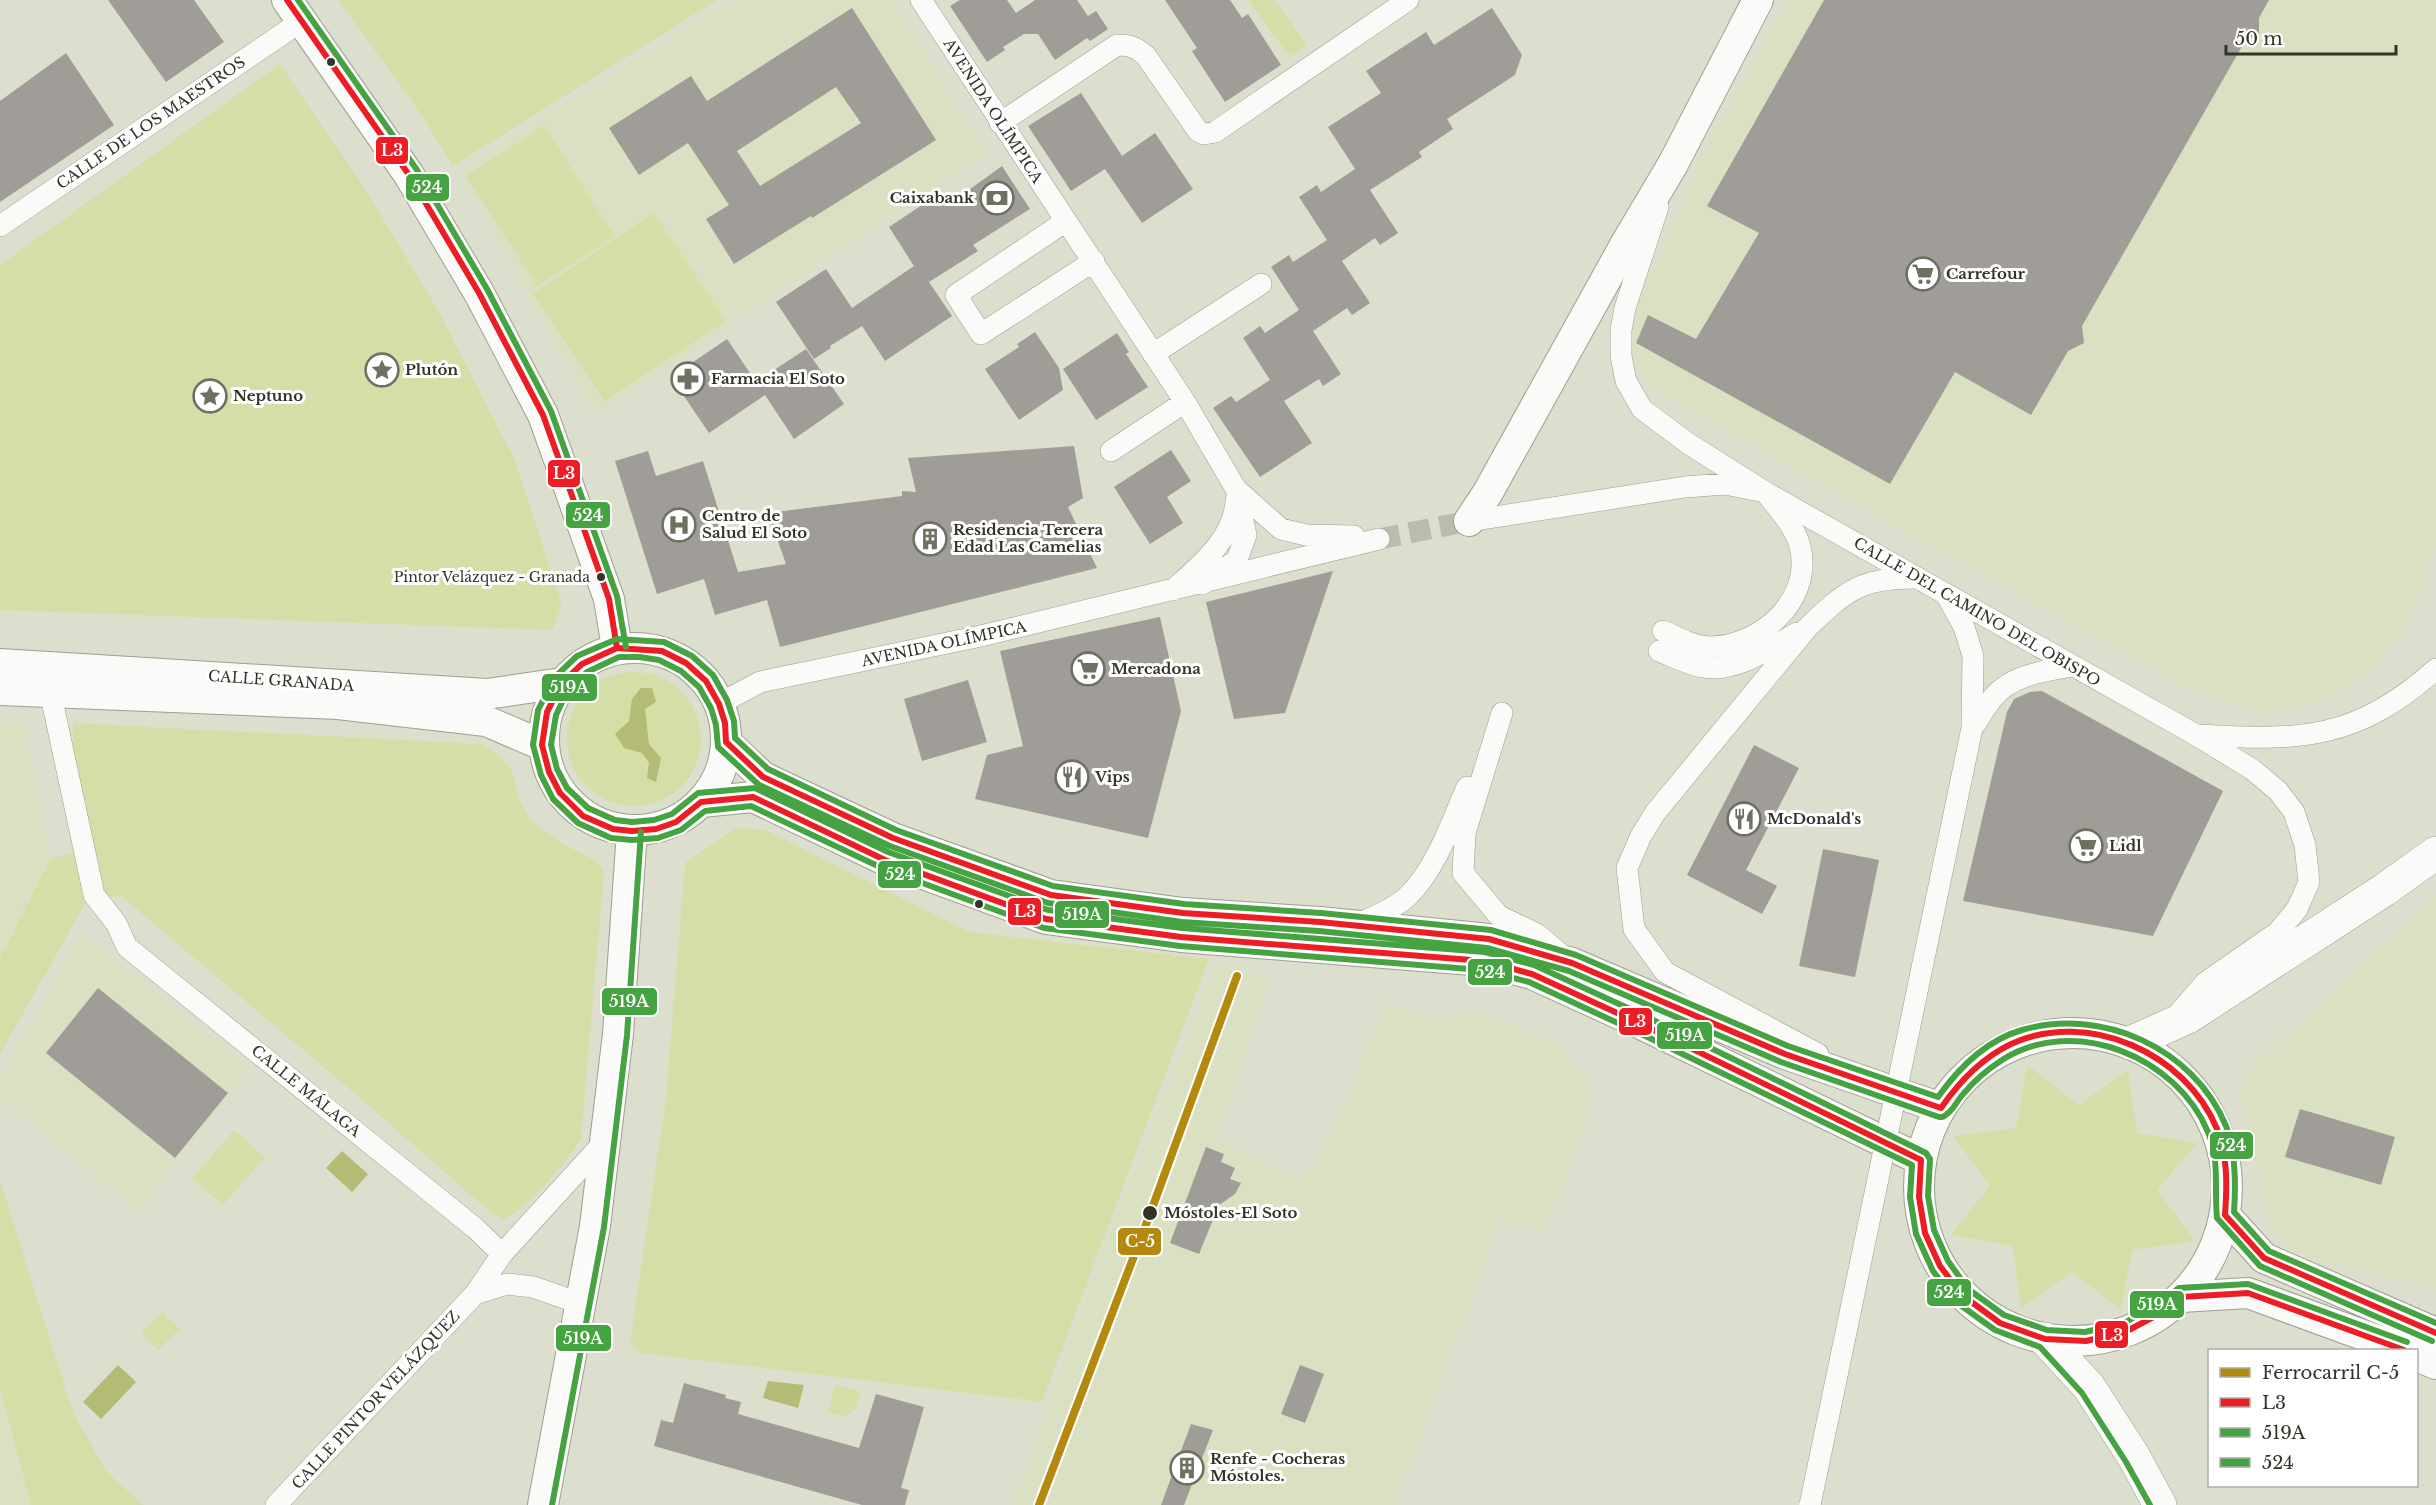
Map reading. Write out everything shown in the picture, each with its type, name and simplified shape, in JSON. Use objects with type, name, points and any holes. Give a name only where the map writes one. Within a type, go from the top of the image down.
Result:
[{"type":"highway","points":[[2130,1043],[2188,1017],[2417,868],[2436,853]]},
{"type":"highway","points":[[2045,1339],[2089,1387],[2134,1457],[2160,1505]]},
{"type":"street","name":"AVENIDA OLÍMPICA","points":[[719,704],[760,682],[981,636],[1202,584],[1379,539],[1306,535],[1281,529],[1236,489],[1185,402],[921,0]]},
{"type":"street","points":[[1000,123],[1117,45],[1127,45],[1137,48],[1146,56],[1198,131],[1204,134],[1215,132],[1407,0]]},
{"type":"street","points":[[1469,520],[1487,494],[1625,245],[1673,164],[1758,0]]},
{"type":"street","points":[[295,10],[414,184],[479,293],[543,416],[609,599],[617,648]]},
{"type":"street","name":"CALLE DE LOS MAESTROS","points":[[0,226],[295,10]]},
{"type":"street","name":"CALLE DEL CAMINO DEL OBISPO","points":[[1673,164],[1625,308],[1621,330],[1621,356],[1626,381],[1638,403],[1653,419],[1765,492],[2196,735],[2253,770],[2278,791],[2294,813],[2305,845],[2309,882],[2297,909],[2278,932],[2206,982],[2186,1003],[2172,1024]]},
{"type":"street","points":[[1066,221],[956,295],[981,334],[1094,261]]},
{"type":"street","points":[[1154,354],[1261,284]]},
{"type":"street","points":[[1111,451],[1185,402]]},
{"type":"street","points":[[1469,520],[1725,484],[1765,492],[1789,523],[1801,551],[1802,572],[1793,598],[1775,621],[1752,638],[1710,647],[1661,641],[1702,667],[1717,667],[1744,661],[1808,627]]},
{"type":"street","name":"AVENIDA OLÍMPICA","points":[[1236,489],[1246,536]]},
{"type":"street","points":[[1172,590],[1204,562],[1227,533],[1235,510],[1236,489]]},
{"type":"street","points":[[1218,544],[1281,529]]},
{"type":"street","points":[[1202,584],[1237,560],[1246,536]]},
{"type":"street","points":[[1859,1080],[1827,1059],[1665,972],[1634,929],[1627,868],[1641,836],[1655,813],[1808,627],[1837,599],[1857,587],[1880,579],[1917,578]]},
{"type":"street","points":[[1810,1505],[1972,729],[1973,656],[1964,627],[1947,596]]},
{"type":"street","points":[[617,648],[662,651],[686,663],[706,681],[719,704],[725,723],[726,742],[719,774],[701,802],[676,822],[656,829],[632,831],[613,829],[583,816],[560,793],[549,772],[542,745],[547,712],[562,683],[582,664],[617,648]]},
{"type":"street","name":"CALLE GRANADA","points":[[0,664],[487,694],[562,683]]},
{"type":"street","points":[[1972,729],[1992,698],[2013,681],[2035,673],[2072,666]]},
{"type":"street","points":[[2196,735],[2300,737],[2340,728],[2372,715],[2406,695],[2436,669]]},
{"type":"street","name":"CALLE GRANADA","points":[[0,690],[338,704],[486,722],[542,745]]},
{"type":"street","name":"CALLE MÁLAGA","points":[[50,691],[94,895],[116,924],[126,947],[447,1206],[502,1254]]},
{"type":"street","points":[[1355,926],[1394,906],[1408,896],[1431,866],[1502,713],[1465,833],[1463,873],[1499,916],[1537,934],[1572,963]]},
{"type":"street","points":[[726,742],[763,777],[894,838],[1051,895],[1183,913],[1489,939],[1572,963],[1785,1054],[1941,1108]]},
{"type":"street","points":[[701,802],[753,797],[885,860],[1046,919],[1181,937],[1484,961],[1532,974],[1639,1023],[1921,1160]]},
{"type":"street","points":[[543,1505],[595,1226],[622,984],[632,831]]},
{"type":"street","points":[[2066,1033],[2088,1033],[2130,1043],[2167,1064],[2197,1093],[2217,1130],[2228,1181],[2225,1215],[2219,1238],[2209,1259],[2181,1297],[2163,1312],[2127,1331],[2086,1341],[2045,1339],[2000,1323],[1962,1295],[1940,1266],[1925,1233],[1919,1197],[1921,1160],[1929,1133],[1941,1108],[1968,1074],[2003,1049],[2023,1040],[2066,1033]]},
{"type":"street","name":"CALLE PINTOR VELÁZQUEZ","points":[[276,1505],[475,1294],[502,1254],[605,1141]]},
{"type":"street","points":[[2225,1215],[2264,1258],[2403,1343]]},
{"type":"street","name":"CALLE PINTOR VELÁZQUEZ","points":[[475,1294],[507,1284],[533,1287],[582,1304]]},
{"type":"street","points":[[2181,1297],[2248,1293],[2403,1343],[2436,1333]]},
{"type":"street","points":[[2418,1353],[2436,1364]]},
{"type":"shaded area","points":[[338,0],[717,0],[453,166],[414,104]]},
{"type":"shaded area","points":[[731,0],[891,0],[987,153],[595,415],[460,170]]},
{"type":"shaded area","points":[[1248,0],[1275,0],[1307,46],[1290,57]]},
{"type":"shaded area","points":[[1789,0],[2436,0],[2436,547],[2407,628],[2370,671],[2323,701],[2263,712],[2205,697],[1872,513],[1648,384],[1633,352],[1633,318],[1703,153]]},
{"type":"shaded area","points":[[280,64],[367,192],[441,315],[516,463],[562,606],[552,630],[0,610],[0,265]]},
{"type":"shaded area","points":[[544,126],[615,236],[537,286],[466,176]]},
{"type":"shaded area","points":[[654,213],[726,321],[605,401],[533,294]]},
{"type":"shaded area","points":[[634,672],[660,677],[681,692],[696,713],[701,739],[696,765],[681,786],[660,801],[634,806],[608,801],[587,786],[572,765],[567,739],[572,713],[587,692],[608,677]]},
{"type":"shaded area","points":[[641,688],[652,688],[656,702],[645,709],[649,744],[661,758],[656,782],[647,778],[649,763],[642,753],[624,748],[615,734],[629,721],[632,699]]},
{"type":"shaded area","points":[[0,722],[25,723],[50,859],[0,957]]},
{"type":"shaded area","points":[[73,723],[481,744],[500,756],[512,771],[519,799],[530,819],[561,843],[597,861],[604,872],[581,1139],[534,1196],[502,1220],[489,1211],[353,1092],[121,896],[88,899],[0,1054],[0,958],[50,859],[77,852]]},
{"type":"shaded area","points":[[736,828],[765,830],[970,932],[1209,959],[1042,1402],[640,1353],[630,1342],[666,1099],[685,863]]},
{"type":"shaded area","points":[[2436,895],[2436,1289],[2307,1256],[2273,1234],[2260,1188],[2253,1139],[2238,1094],[2253,1066]]},
{"type":"shaded area","points":[[80,932],[250,1068],[140,1212],[0,1098],[0,1079]]},
{"type":"shaded area","points":[[1217,961],[1269,979],[1219,1138],[1301,1182],[1328,1138],[1386,1004],[1445,1022],[1476,1011],[1560,1046],[1589,1083],[1589,1115],[1543,1232],[1500,1220],[1395,1505],[1012,1505],[1107,1239]]},
{"type":"shaded area","points":[[2027,1065],[2079,1105],[2128,1070],[2137,1133],[2197,1143],[2157,1190],[2195,1241],[2132,1250],[2121,1310],[2072,1272],[2021,1308],[2013,1246],[1951,1235],[1990,1186],[1953,1136],[2016,1128]]},
{"type":"shaded area","points":[[234,1130],[265,1157],[223,1205],[192,1179]]},
{"type":"shaded area","points":[[342,1151],[368,1174],[352,1192],[326,1168]]},
{"type":"shaded area","points":[[0,1180],[68,1397],[78,1421],[106,1471],[143,1505],[31,1505],[0,1388]]},
{"type":"shaded area","points":[[163,1312],[180,1329],[158,1350],[141,1333]]},
{"type":"shaded area","points":[[118,1365],[136,1382],[101,1419],[83,1402]]},
{"type":"shaded area","points":[[768,1381],[804,1385],[798,1408],[763,1398]]},
{"type":"shaded area","points":[[835,1384],[861,1392],[855,1410],[845,1416],[828,1413]]},
{"type":"shaded area","points":[[0,1392],[29,1505],[0,1505]]},
{"type":"building","points":[[108,0],[194,0],[224,42],[166,82]]},
{"type":"building","points":[[960,0],[1007,0],[1016,13],[1035,0],[1077,0],[1088,16],[1096,11],[1108,29],[1090,41],[1087,38],[1055,60],[1038,34],[1024,34],[1003,47],[1005,50],[987,62],[950,6]]},
{"type":"building","points":[[1165,0],[1230,0],[1242,18],[1248,14],[1281,65],[1225,102],[1192,51],[1197,48]]},
{"type":"building","name":"Carrefour","points":[[1824,0],[2269,0],[2259,18],[2259,33],[2245,41],[2082,326],[2084,343],[2068,351],[2031,415],[1955,372],[1890,484],[1636,343],[1648,315],[1696,339],[1759,233],[1707,206]]},
{"type":"building","points":[[852,8],[936,140],[734,264],[706,219],[729,205],[688,143],[639,175],[609,128],[691,76],[707,101]],"holes":[[[836,87],[861,123],[760,186],[737,151]]]},
{"type":"building","points":[[1492,8],[1522,55],[1515,75],[1447,119],[1453,129],[1419,152],[1422,157],[1370,190],[1398,233],[1380,245],[1375,238],[1342,261],[1370,303],[1352,315],[1347,308],[1313,331],[1341,374],[1323,386],[1319,379],[1284,401],[1312,443],[1260,477],[1213,408],[1231,396],[1236,402],[1270,380],[1243,338],[1260,326],[1265,333],[1299,310],[1271,267],[1289,255],[1293,262],[1327,240],[1299,197],[1317,185],[1321,192],[1355,169],[1328,127],[1381,93],[1366,71],[1426,32],[1434,45]]},
{"type":"building","points":[[66,53],[114,125],[0,202],[0,101]]},
{"type":"building","points":[[1081,93],[1122,156],[1155,133],[1193,189],[1142,223],[1105,169],[1071,191],[1028,126]]},
{"type":"building","points":[[1002,166],[1030,209],[973,245],[978,251],[929,282],[952,316],[885,361],[862,326],[814,359],[776,302],[826,269],[852,308],[914,266],[889,227],[940,193],[948,205]]},
{"type":"building","points":[[1035,332],[1059,368],[1063,390],[1019,420],[985,369],[1019,347],[1017,344]]},
{"type":"building","points":[[1117,333],[1129,352],[1126,354],[1148,387],[1096,420],[1063,369]]},
{"type":"building","points":[[727,339],[756,382],[806,349],[844,404],[794,439],[765,395],[709,433],[671,377]]},
{"type":"building","name":"Residencia Tercera Edad Las Camelias","points":[[1074,446],[1083,498],[1068,507],[1097,568],[780,647],[767,600],[715,615],[704,579],[657,594],[615,461],[648,451],[656,476],[703,461],[738,572],[786,564],[768,513],[902,496],[902,491],[916,492],[908,458]]},
{"type":"building","points":[[1171,450],[1191,481],[1167,497],[1183,523],[1150,544],[1114,487]]},
{"type":"building","points":[[1333,571],[1285,713],[1234,719],[1206,602]]},
{"type":"building","points":[[1160,617],[1181,711],[1148,838],[975,799],[987,755],[1023,746],[1000,651]]},
{"type":"building","points":[[968,680],[987,742],[922,761],[904,699]]},
{"type":"building","name":"Lidl","points":[[2042,691],[2223,791],[2153,936],[1963,901],[2007,712],[2014,699],[2030,692]]},
{"type":"building","name":"McDonald's","points":[[1754,745],[1799,768],[1746,870],[1777,886],[1762,914],[1687,875]]},
{"type":"building","points":[[1823,849],[1879,860],[1855,977],[1799,966]]},
{"type":"building","points":[[98,988],[228,1093],[175,1158],[46,1053]]},
{"type":"building","points":[[2300,1109],[2395,1137],[2381,1185],[2285,1157]]},
{"type":"building","points":[[1206,1147],[1224,1154],[1221,1162],[1235,1168],[1230,1179],[1241,1183],[1235,1194],[1219,1205],[1199,1254],[1170,1243]]},
{"type":"building","points":[[1300,1365],[1324,1374],[1305,1423],[1281,1414]]},
{"type":"building","points":[[684,1383],[726,1395],[725,1398],[741,1402],[738,1414],[859,1448],[876,1394],[924,1407],[901,1488],[909,1490],[905,1505],[862,1505],[654,1446],[661,1420],[673,1423]]},
{"type":"building","name":"Renfe - Cocheras Móstoles.","points":[[1191,1424],[1213,1430],[1184,1505],[1161,1505]]},
{"type":"tunnel","points":[[1379,539],[1469,521]]},
{"type":"rail line","name":"C-5","points":[[1039,1505],[1150,1214],[1237,976]]},
{"type":"transit line","name":"L3","points":[[287,0],[409,175],[479,293],[543,415],[609,599],[617,648]]},
{"type":"transit line","name":"524","points":[[298,0],[417,170],[487,289],[551,411],[617,596],[626,647]]},
{"type":"transit line","name":"524","points":[[2150,1505],[2126,1462],[2082,1393],[2040,1347],[1995,1330],[1956,1302],[1933,1271],[1916,1234],[1910,1197],[1912,1165],[1529,982],[1482,970],[1180,946],[1044,928],[882,868],[751,806],[705,811],[681,830],[658,838],[632,840],[611,838],[578,823],[553,799],[541,775],[533,745],[538,710],[555,677],[577,656],[617,639],[664,642],[692,656],[713,675],[727,700],[734,721],[735,738],[768,769],[896,830],[1053,886],[1184,904],[1321,913],[1491,930],[1576,955],[1788,1046],[1938,1097],[1964,1066],[1985,1048],[2022,1030],[2052,1024],[2083,1024],[2113,1030],[2142,1040],[2168,1055],[2192,1075],[2211,1099],[2226,1126],[2232,1147],[2235,1180],[2234,1212],[2269,1251],[2436,1323]]},
{"type":"transit line","name":"L3","points":[[2401,1349],[2248,1293],[2181,1297],[2163,1312],[2127,1331],[2086,1341],[2045,1339],[2000,1323],[1962,1295],[1940,1266],[1925,1233],[1919,1197],[1921,1160],[1639,1023],[1532,974],[1484,961],[1181,937],[1046,919],[885,860],[753,797],[701,802],[676,822],[656,829],[632,831],[613,829],[583,816],[560,793],[549,772],[542,745],[547,712],[562,683],[582,664],[617,648],[662,651],[686,663],[706,681],[719,704],[725,723],[726,742],[763,777],[893,838],[1051,895],[1183,913],[1320,922],[1489,939],[1572,963],[1785,1054],[1941,1108],[1972,1072],[1990,1056],[2011,1044],[2041,1034],[2071,1032],[2102,1035],[2131,1045],[2158,1059],[2183,1079],[2202,1102],[2221,1139],[2225,1161],[2225,1215],[2264,1258],[2436,1333]]},
{"type":"transit line","name":"519A","points":[[2407,1342],[2248,1284],[2179,1288],[2158,1304],[2124,1323],[2085,1332],[2047,1330],[2004,1315],[1968,1289],[1948,1261],[1934,1230],[1928,1196],[1930,1159],[1926,1153],[1643,1015],[1534,965],[1485,952],[1182,928],[1048,910],[888,852],[755,788],[698,793],[672,814],[654,820],[632,822],[615,820],[588,808],[567,788],[557,769],[551,745],[556,715],[569,688],[587,672],[619,657],[659,660],[681,671],[699,687],[711,708],[716,725],[718,747],[759,785],[890,846],[1048,903],[1182,922],[1319,931],[1487,948],[1569,971],[1781,1062],[1939,1117],[1949,1112],[1968,1088],[1992,1067],[2030,1047],[2060,1041],[2091,1043],[2120,1051],[2148,1064],[2173,1083],[2193,1105],[2212,1143],[2216,1175],[2217,1218],[2260,1266],[2432,1341]]},
{"type":"transit line","name":"519A","points":[[552,1505],[604,1227],[627,1035],[641,832]]},
{"type":"place","name":"Caixabank","points":[[997,198]]},
{"type":"place","name":"Carrefour","points":[[1923,274]]},
{"type":"place","name":"Plutón","points":[[382,370]]},
{"type":"place","name":"Farmacia El Soto","points":[[688,379]]},
{"type":"place","name":"Neptuno","points":[[210,396]]},
{"type":"place","name":"Centro de Salud El Soto","points":[[679,525]]},
{"type":"place","name":"Residencia Tercera Edad Las Camelias","points":[[930,539]]},
{"type":"place","name":"Pintor Velázquez - Granada","points":[[601,577]]},
{"type":"place","name":"Mercadona","points":[[1088,669]]},
{"type":"place","name":"Vips","points":[[1072,777]]},
{"type":"place","name":"McDonald's","points":[[1744,819]]},
{"type":"place","name":"Lidl","points":[[2086,846]]},
{"type":"place","name":"Móstoles-El Soto","points":[[1150,1213]]},
{"type":"place","name":"Renfe - Cocheras Móstoles.","points":[[1187,1468]]}]
